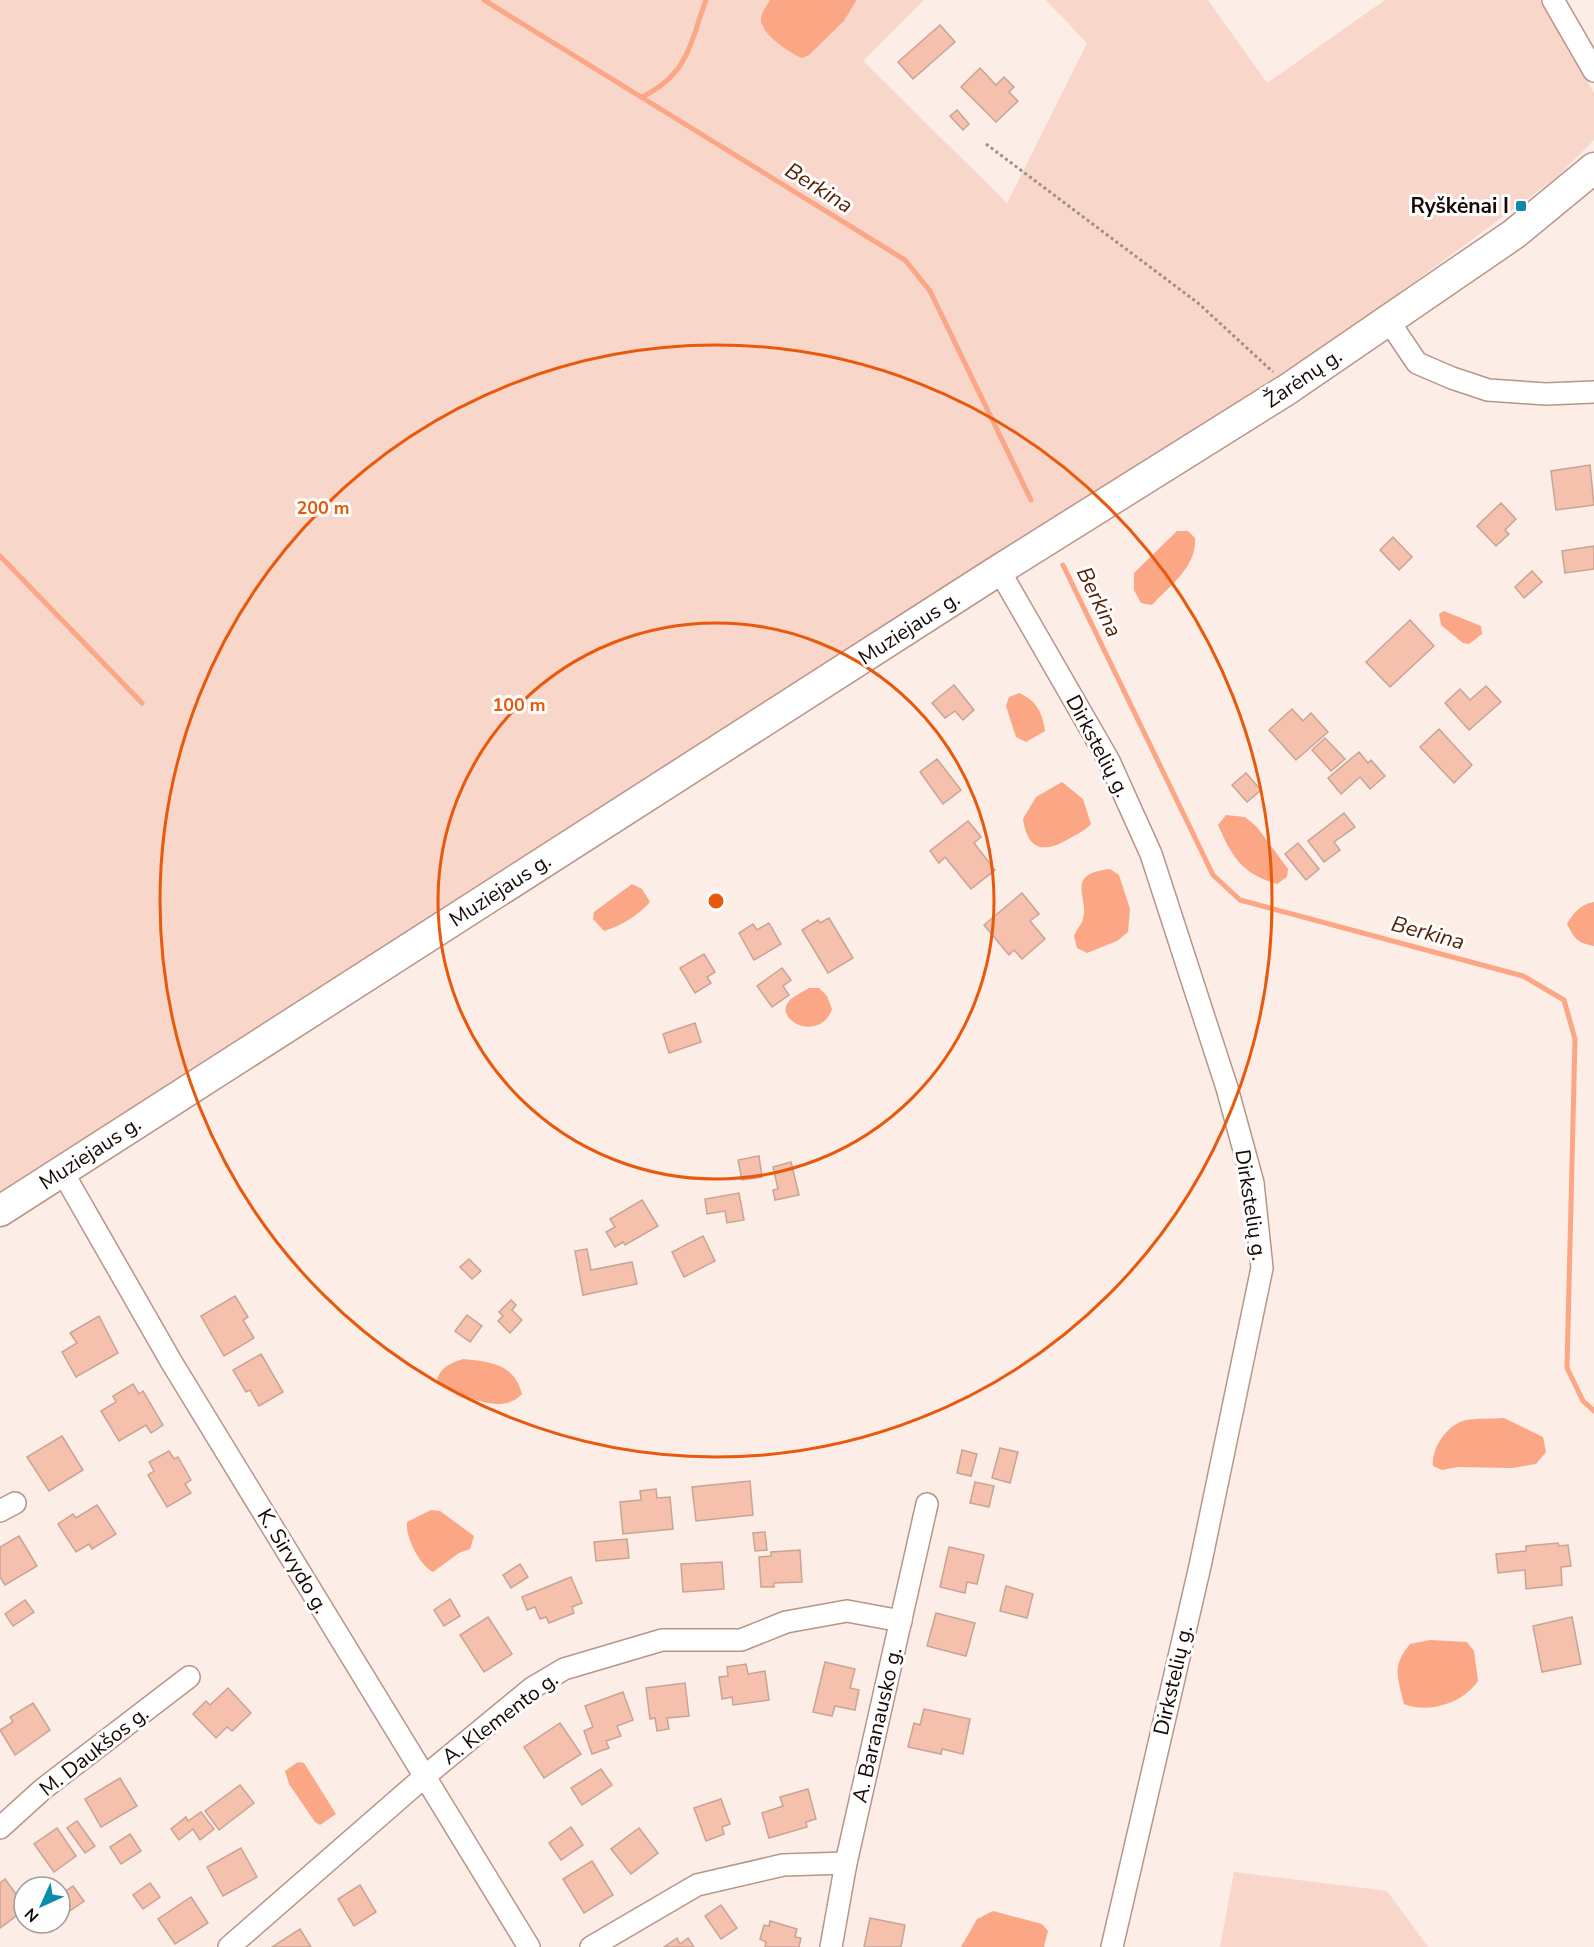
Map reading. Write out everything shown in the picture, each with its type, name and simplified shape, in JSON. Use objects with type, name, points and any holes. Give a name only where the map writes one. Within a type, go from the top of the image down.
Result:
[{"type":"main road","name":"Žarėnų g.","points":[[999,570],[1288,388],[1514,234],[1594,168]]},
{"type":"main road","name":"Muziejaus g.","points":[[0,1211],[999,570]]},
{"type":"street","points":[[1553,0],[1594,71]]},
{"type":"street","points":[[1388,320],[1417,363],[1452,378],[1488,390],[1546,394],[1594,392]]},
{"type":"street","name":"Dirkstelių g.","points":[[999,570],[1109,761],[1151,854],[1230,1098],[1252,1183],[1262,1268],[1200,1566],[1112,1947]]},
{"type":"street","name":"K. Sirvydo g.","points":[[62,1171],[172,1363],[529,1947]]},
{"type":"street","name":"A. Baranausko g.","points":[[831,1947],[846,1863],[927,1504]]},
{"type":"street","name":"A. Klemento g.","points":[[229,1947],[424,1777],[532,1688],[564,1669],[662,1640],[741,1640],[786,1622],[847,1611],[901,1621]]},
{"type":"street","name":"M. Daukšos g.","points":[[0,1828],[43,1790],[189,1677]]},
{"type":"street","points":[[591,1947],[697,1885],[783,1865],[846,1863]]},
{"type":"path","points":[[986,144],[1198,303],[1259,357],[1288,388]]},
{"type":"shaded area","points":[[0,0],[770,0],[765,8],[762,27],[783,47],[802,57],[809,55],[844,21],[856,0],[924,0],[863,61],[1007,203],[1087,43],[1046,0],[1208,0],[1267,83],[1385,0],[1540,0],[1594,93],[1594,140],[1557,177],[1346,332],[0,1196]]},
{"type":"shaded area","points":[[770,0],[856,1],[844,21],[809,55],[802,58],[783,47],[765,30],[761,18]]},
{"type":"shaded area","points":[[1177,531],[1188,531],[1195,538],[1192,558],[1181,575],[1152,605],[1141,603],[1134,590],[1134,573]]},
{"type":"shaded area","points":[[1444,611],[1481,626],[1482,634],[1469,644],[1463,643],[1441,625],[1439,614]]},
{"type":"shaded area","points":[[1019,693],[1038,708],[1045,731],[1026,742],[1016,737],[1006,706],[1009,697]]},
{"type":"shaded area","points":[[1062,782],[1083,799],[1091,824],[1063,842],[1054,846],[1040,847],[1029,838],[1023,819],[1036,797]]},
{"type":"shaded area","points":[[1226,815],[1245,817],[1257,827],[1288,869],[1287,877],[1277,884],[1255,875],[1240,863],[1228,846],[1218,825]]},
{"type":"shaded area","points":[[1110,869],[1119,875],[1130,909],[1128,932],[1117,941],[1087,953],[1077,948],[1074,936],[1083,919],[1083,881],[1087,876],[1096,872]]},
{"type":"shaded area","points":[[632,884],[642,889],[650,902],[629,920],[604,931],[593,919],[594,912]]},
{"type":"shaded area","points":[[1594,902],[1594,946],[1577,939],[1567,924],[1578,910]]},
{"type":"shaded area","points":[[809,988],[819,988],[827,996],[832,1009],[826,1019],[818,1025],[809,1027],[792,1021],[787,1015],[786,1008],[791,999]]},
{"type":"shaded area","points":[[463,1359],[500,1366],[513,1376],[522,1394],[514,1400],[494,1404],[442,1387],[437,1379],[441,1371]]},
{"type":"shaded area","points":[[1504,1418],[1543,1437],[1546,1452],[1536,1464],[1512,1468],[1458,1467],[1442,1470],[1433,1466],[1438,1445],[1453,1426],[1466,1420]]},
{"type":"shaded area","points":[[431,1510],[440,1511],[474,1536],[470,1549],[459,1553],[433,1572],[419,1557],[411,1543],[407,1528],[407,1522]]},
{"type":"shaded area","points":[[1430,1640],[1467,1642],[1474,1651],[1478,1681],[1464,1695],[1445,1705],[1424,1708],[1404,1704],[1398,1679],[1400,1659],[1410,1644]]},
{"type":"shaded area","points":[[298,1762],[304,1763],[336,1814],[320,1825],[315,1822],[289,1784],[285,1771]]},
{"type":"shaded area","points":[[1234,1872],[1387,1891],[1428,1947],[1220,1947]]},
{"type":"shaded area","points":[[993,1911],[1042,1924],[1048,1931],[1044,1947],[961,1947],[977,1919]]},
{"type":"building","points":[[940,25],[955,42],[913,79],[898,62]]},
{"type":"building","points":[[980,68],[996,85],[1004,77],[1014,87],[1009,92],[1018,101],[996,122],[961,87]]},
{"type":"building","points":[[957,110],[969,124],[963,130],[950,116]]},
{"type":"building","points":[[1590,465],[1594,505],[1556,510],[1551,471]]},
{"type":"building","points":[[1501,503],[1516,519],[1505,530],[1509,534],[1496,546],[1477,526]]},
{"type":"building","points":[[1393,537],[1412,557],[1399,570],[1380,550]]},
{"type":"building","points":[[1594,546],[1594,569],[1565,573],[1562,551]]},
{"type":"building","points":[[1532,571],[1542,582],[1524,598],[1515,587]]},
{"type":"building","points":[[1410,620],[1434,646],[1390,687],[1366,662]]},
{"type":"building","points":[[954,685],[974,710],[963,720],[955,711],[945,718],[932,703]]},
{"type":"building","points":[[1486,686],[1501,702],[1469,730],[1445,703],[1460,689],[1470,700]]},
{"type":"building","points":[[1292,709],[1303,721],[1311,713],[1328,732],[1296,760],[1269,730]]},
{"type":"building","points":[[1439,729],[1472,765],[1454,783],[1420,747]]},
{"type":"building","points":[[1325,738],[1345,759],[1331,771],[1312,750]]},
{"type":"building","points":[[1359,752],[1368,763],[1371,760],[1385,776],[1370,789],[1360,777],[1341,794],[1328,778]]},
{"type":"building","points":[[937,759],[961,790],[943,804],[920,772]]},
{"type":"building","points":[[1246,773],[1261,790],[1247,802],[1232,785]]},
{"type":"building","points":[[1344,813],[1355,827],[1334,842],[1340,850],[1324,862],[1308,841]]},
{"type":"building","points":[[968,821],[981,837],[974,843],[995,870],[971,889],[945,857],[939,863],[930,851]]},
{"type":"building","points":[[1298,843],[1319,869],[1306,880],[1285,854]]},
{"type":"building","points":[[1022,893],[1039,914],[1030,921],[1045,939],[1022,959],[1014,950],[1009,955],[984,925]]},
{"type":"building","points":[[829,918],[853,958],[828,973],[802,930],[818,920],[820,923]]},
{"type":"building","points":[[769,923],[781,944],[754,960],[739,933],[753,924],[757,930]]},
{"type":"building","points":[[704,954],[715,972],[707,977],[711,983],[695,993],[680,968]]},
{"type":"building","points":[[782,968],[791,980],[783,986],[789,995],[772,1007],[757,986]]},
{"type":"building","points":[[695,1023],[701,1042],[669,1053],[663,1034]]},
{"type":"building","points":[[759,1156],[762,1177],[742,1180],[738,1160]]},
{"type":"building","points":[[791,1162],[799,1195],[775,1200],[773,1190],[778,1189],[773,1167]]},
{"type":"building","points":[[739,1193],[744,1220],[727,1223],[725,1211],[707,1214],[705,1199]]},
{"type":"building","points":[[642,1200],[658,1226],[625,1245],[623,1242],[615,1247],[606,1232],[615,1227],[610,1219]]},
{"type":"building","points":[[703,1236],[715,1261],[684,1277],[672,1252]]},
{"type":"building","points":[[587,1249],[591,1270],[632,1262],[637,1284],[583,1295],[575,1251]]},
{"type":"building","points":[[469,1259],[481,1271],[472,1279],[460,1267]]},
{"type":"building","points":[[235,1296],[248,1317],[243,1320],[254,1338],[224,1356],[201,1316]]},
{"type":"building","points":[[511,1300],[516,1305],[512,1310],[522,1320],[510,1333],[498,1321],[503,1316],[499,1312]]},
{"type":"building","points":[[467,1315],[482,1326],[470,1342],[455,1331]]},
{"type":"building","points":[[99,1316],[118,1353],[76,1377],[62,1352],[77,1343],[70,1333]]},
{"type":"building","points":[[261,1354],[283,1392],[259,1406],[250,1390],[246,1392],[233,1370]]},
{"type":"building","points":[[133,1384],[139,1394],[143,1391],[163,1425],[151,1433],[146,1425],[119,1441],[101,1411],[116,1402],[113,1396]]},
{"type":"building","points":[[62,1436],[83,1470],[49,1491],[27,1457]]},
{"type":"building","points":[[1000,1448],[1018,1452],[1010,1483],[992,1478]]},
{"type":"building","points":[[962,1450],[977,1454],[971,1476],[957,1473]]},
{"type":"building","points":[[169,1451],[174,1459],[178,1457],[191,1480],[185,1484],[191,1493],[167,1507],[148,1475],[154,1471],[149,1462]]},
{"type":"building","points":[[750,1481],[753,1515],[696,1521],[692,1487]]},
{"type":"building","points":[[975,1482],[994,1486],[989,1507],[970,1503]]},
{"type":"building","points":[[656,1489],[657,1498],[670,1497],[673,1529],[623,1534],[620,1502],[641,1500],[640,1491]]},
{"type":"building","points":[[97,1505],[116,1534],[92,1549],[89,1544],[76,1552],[58,1524],[73,1514],[76,1518]]},
{"type":"building","points":[[765,1532],[767,1550],[755,1551],[753,1533]]},
{"type":"building","points":[[19,1536],[37,1566],[5,1585],[0,1577],[0,1547]]},
{"type":"building","points":[[627,1539],[629,1558],[596,1561],[594,1542]]},
{"type":"building","points":[[1558,1543],[1559,1546],[1568,1545],[1571,1566],[1561,1567],[1562,1585],[1526,1589],[1525,1570],[1498,1573],[1496,1554],[1526,1551],[1526,1546]]},
{"type":"building","points":[[949,1547],[984,1555],[977,1584],[967,1582],[965,1593],[940,1587]]},
{"type":"building","points":[[800,1550],[802,1582],[774,1583],[774,1587],[761,1587],[759,1557],[771,1556],[771,1552]]},
{"type":"building","points":[[722,1562],[724,1589],[683,1592],[681,1564]]},
{"type":"building","points":[[520,1564],[528,1577],[511,1588],[503,1575]]},
{"type":"building","points":[[571,1577],[582,1603],[572,1607],[574,1613],[549,1623],[546,1617],[540,1619],[535,1607],[527,1610],[522,1597]]},
{"type":"building","points":[[1006,1586],[1033,1594],[1027,1618],[1000,1611]]},
{"type":"building","points":[[450,1599],[460,1616],[444,1626],[434,1610]]},
{"type":"building","points":[[25,1600],[34,1612],[13,1626],[5,1614]]},
{"type":"building","points":[[936,1613],[975,1623],[966,1656],[927,1646]]},
{"type":"building","points":[[488,1617],[512,1654],[484,1672],[460,1635]]},
{"type":"building","points":[[1572,1617],[1581,1664],[1542,1672],[1533,1626]]},
{"type":"building","points":[[825,1662],[855,1669],[850,1688],[859,1690],[855,1710],[835,1706],[832,1716],[813,1712]]},
{"type":"building","points":[[746,1664],[748,1674],[765,1671],[769,1700],[733,1705],[732,1697],[722,1699],[719,1677],[728,1676],[727,1667]]},
{"type":"building","points":[[685,1683],[689,1716],[667,1718],[669,1729],[657,1731],[655,1718],[650,1719],[646,1688]]},
{"type":"building","points":[[228,1688],[251,1713],[232,1731],[227,1727],[216,1738],[193,1714],[206,1701],[210,1705]]},
{"type":"building","points":[[623,1692],[633,1720],[617,1726],[621,1736],[606,1741],[609,1748],[592,1754],[584,1731],[593,1727],[585,1706]]},
{"type":"building","points":[[33,1703],[50,1730],[15,1755],[0,1730],[13,1722],[10,1717]]},
{"type":"building","points":[[924,1709],[970,1719],[963,1754],[942,1749],[941,1754],[908,1747],[914,1723],[920,1725]]},
{"type":"building","points":[[560,1723],[581,1754],[544,1778],[524,1747]]},
{"type":"building","points":[[601,1769],[612,1785],[582,1805],[571,1788]]},
{"type":"building","points":[[120,1778],[137,1806],[101,1827],[85,1799]]},
{"type":"building","points":[[240,1785],[254,1803],[219,1830],[205,1811]]},
{"type":"building","points":[[808,1789],[816,1819],[806,1822],[807,1827],[769,1838],[762,1813],[783,1806],[780,1797]]},
{"type":"building","points":[[721,1799],[730,1824],[722,1827],[724,1834],[706,1841],[694,1808]]},
{"type":"building","points":[[201,1812],[214,1829],[200,1840],[193,1829],[179,1840],[171,1829],[186,1817],[188,1821]]},
{"type":"building","points":[[77,1821],[95,1846],[85,1853],[67,1828]]},
{"type":"building","points":[[571,1827],[583,1845],[561,1860],[549,1843]]},
{"type":"building","points":[[57,1828],[76,1856],[54,1872],[34,1844]]},
{"type":"building","points":[[639,1828],[658,1853],[631,1874],[611,1849]]},
{"type":"building","points":[[130,1834],[141,1851],[121,1864],[110,1847]]},
{"type":"building","points":[[241,1848],[257,1877],[223,1896],[207,1867]]},
{"type":"building","points":[[592,1861],[613,1895],[584,1913],[563,1879]]},
{"type":"building","points":[[5,1879],[12,1889],[12,1919],[0,1928],[0,1883]]},
{"type":"building","points":[[150,1883],[160,1897],[143,1909],[133,1895]]},
{"type":"building","points":[[360,1885],[376,1912],[354,1926],[338,1899]]},
{"type":"building","points":[[72,1887],[84,1901],[72,1909]]},
{"type":"building","points":[[191,1897],[208,1923],[175,1944],[158,1919]]},
{"type":"building","points":[[721,1905],[737,1928],[721,1939],[705,1916]]},
{"type":"building","points":[[870,1918],[905,1925],[901,1947],[864,1947]]},
{"type":"building","points":[[770,1921],[797,1929],[795,1937],[801,1938],[799,1947],[765,1947],[766,1942],[760,1939],[764,1925],[769,1926]]},
{"type":"building","points":[[300,1929],[311,1947],[272,1947]]},
{"type":"building","points":[[677,1938],[680,1944],[688,1938],[694,1947],[664,1947]]},
{"type":"waterway","name":"Berkina","points":[[484,0],[905,260],[930,291],[1031,500]]},
{"type":"waterway","points":[[642,97],[658,88],[678,68],[691,45],[706,0]]},
{"type":"waterway","points":[[0,556],[142,703]]},
{"type":"waterway","name":"Berkina","points":[[1063,565],[1213,875],[1240,900],[1523,976],[1564,1000],[1575,1039],[1567,1368],[1583,1401],[1594,1411]]},
{"type":"place","name":"Ryškėnai I","points":[[1521,206]]}]
